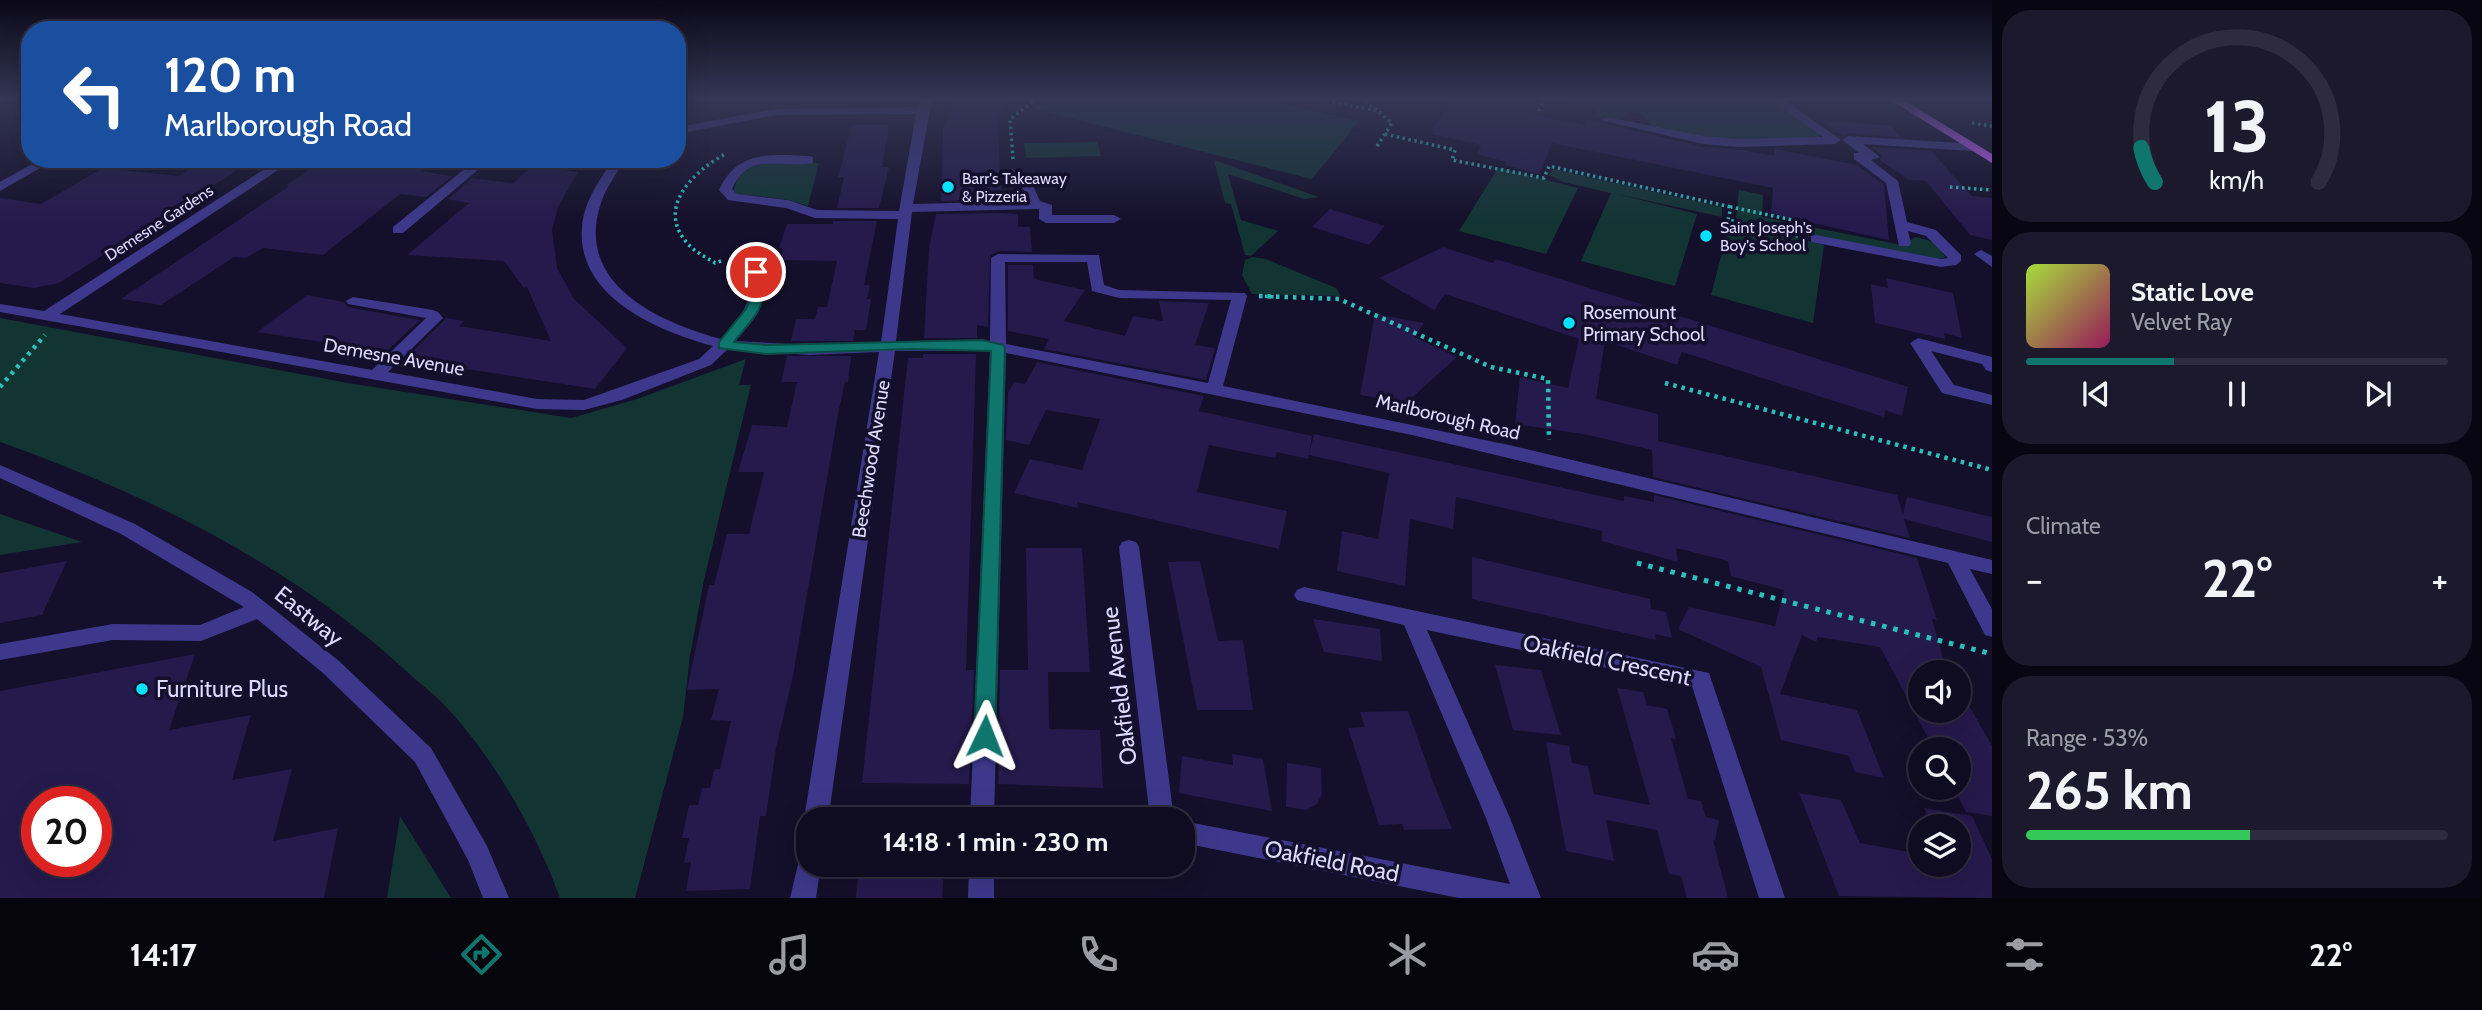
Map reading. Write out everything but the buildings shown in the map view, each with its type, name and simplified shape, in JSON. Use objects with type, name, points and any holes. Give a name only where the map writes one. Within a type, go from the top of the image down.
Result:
[{"type":"main road","points":[[1962,141],[1992,159]]},
{"type":"street","name":"Beechwood Avenue","points":[[818,807],[917,141]]},
{"type":"street","points":[[1711,141],[1739,144],[1819,141]]},
{"type":"street","points":[[1843,141],[1892,181],[1904,243]]},
{"type":"street","points":[[1844,141],[1874,156]]},
{"type":"street","points":[[1859,141],[1972,147]]},
{"type":"street","points":[[809,160],[759,160],[743,164],[730,175],[725,190],[733,197],[788,204],[815,214],[1045,205],[1046,219],[1114,219]]},
{"type":"street","points":[[1012,167],[1026,179],[1031,188],[1034,205]]},
{"type":"street","points":[[0,187],[34,168]]},
{"type":"street","name":"Demesne Gardens","points":[[53,317],[276,168]]},
{"type":"street","points":[[398,230],[474,168]]},
{"type":"street","name":"Marlborough Road","points":[[612,168],[592,208],[587,230],[595,264],[612,289],[647,316],[683,333],[724,345],[766,350],[982,345],[1334,412],[1992,567]]},
{"type":"street","points":[[1816,239],[1941,263],[1951,262],[1956,258],[1931,233],[1901,225]]},
{"type":"street","name":"Demesne Avenue","points":[[0,308],[537,404],[584,405],[616,396],[705,362],[724,345],[752,310],[758,295],[756,272],[739,257]]},
{"type":"street","points":[[982,807],[998,348],[998,258],[1094,258],[1097,288],[1119,294],[1240,296],[1214,390]]},
{"type":"street","points":[[353,301],[433,315],[435,318],[376,375]]},
{"type":"street","points":[[1992,366],[1988,361],[1919,343],[1948,389],[1992,401]]},
{"type":"street","name":"Eastway","points":[[0,471],[128,529],[245,597],[331,667],[423,755],[478,854],[496,898]]},
{"type":"street","name":"Oakfield Avenue","points":[[1129,547],[1161,807]]},
{"type":"street","points":[[1955,558],[1992,629]]},
{"type":"street","name":"Oakfield Crescent","points":[[1304,595],[1700,679],[1772,898]]},
{"type":"street","points":[[0,652],[113,632],[201,633],[260,609]]},
{"type":"street","points":[[1412,619],[1498,818],[1528,898]]},
{"type":"street","name":"Oakfield Road","points":[[1195,834],[1521,898]]},
{"type":"street","points":[[803,898],[806,877]]},
{"type":"street","points":[[981,898],[982,877]]},
{"type":"path","points":[[1011,141],[1012,167]]},
{"type":"path","points":[[1377,146],[1380,141]]},
{"type":"path","points":[[1415,141],[1455,150],[1452,160],[1544,178],[1549,166],[1731,207]]},
{"type":"path","points":[[733,151],[708,163],[692,176],[679,194],[674,214],[684,239],[698,253],[715,263],[739,257]]},
{"type":"path","points":[[1950,187],[1992,190]]},
{"type":"path","points":[[1240,296],[1339,299],[1491,367],[1548,379],[1550,462]]},
{"type":"path","points":[[0,387],[53,317]]},
{"type":"path","points":[[1665,383],[1992,470]]},
{"type":"path","points":[[1637,563],[1992,654]]},
{"type":"green space","points":[[1161,141],[1343,141],[1312,179]]},
{"type":"green space","points":[[1097,142],[1101,156],[1026,158],[1024,143]]},
{"type":"green space","points":[[1214,160],[1319,197],[1304,199],[1228,174],[1241,220],[1278,231],[1251,256],[1245,255],[1231,204],[1225,203]]},
{"type":"green space","points":[[766,163],[819,163],[808,206],[785,199],[736,194],[734,190],[741,174],[748,168]]},
{"type":"green space","points":[[1498,168],[1578,188],[1546,254],[1459,231]]},
{"type":"green space","points":[[1553,169],[1722,207],[1722,217],[1613,193],[1697,214],[1675,286],[1581,261],[1611,193],[1563,182],[1549,175]]},
{"type":"green space","points":[[1739,190],[1763,195],[1762,217],[1907,246],[1915,237],[1920,238],[1936,245],[1945,257],[1936,260],[1797,235],[1736,220]]},
{"type":"green space","points":[[1730,222],[1824,245],[1813,323],[1711,295]]},
{"type":"green space","points":[[1253,257],[1266,259],[1336,288],[1341,296],[1252,294],[1242,275],[1245,260]]},
{"type":"green space","points":[[0,318],[348,383],[571,418],[637,399],[746,359],[739,385],[751,385],[704,580],[690,656],[683,717],[635,898],[560,898],[539,848],[514,800],[468,732],[434,695],[360,631],[313,596],[214,535],[162,509],[109,484],[0,442]]},
{"type":"green space","points":[[0,514],[82,542],[0,555]]},
{"type":"green space","points":[[400,816],[451,898],[387,898]]},
{"type":"place","name":"Barr's Takeaway & Pizzeria","points":[[948,187]]},
{"type":"place","name":"Saint Joseph's Boy's School","points":[[1706,236]]},
{"type":"place","name":"Rosemount Primary School","points":[[1569,323]]},
{"type":"place","name":"Furniture Plus","points":[[142,689]]},
{"type":"route","points":[[756,272],[758,295],[752,310],[724,345],[766,350],[911,345],[982,345],[998,348],[985,736]]}]
